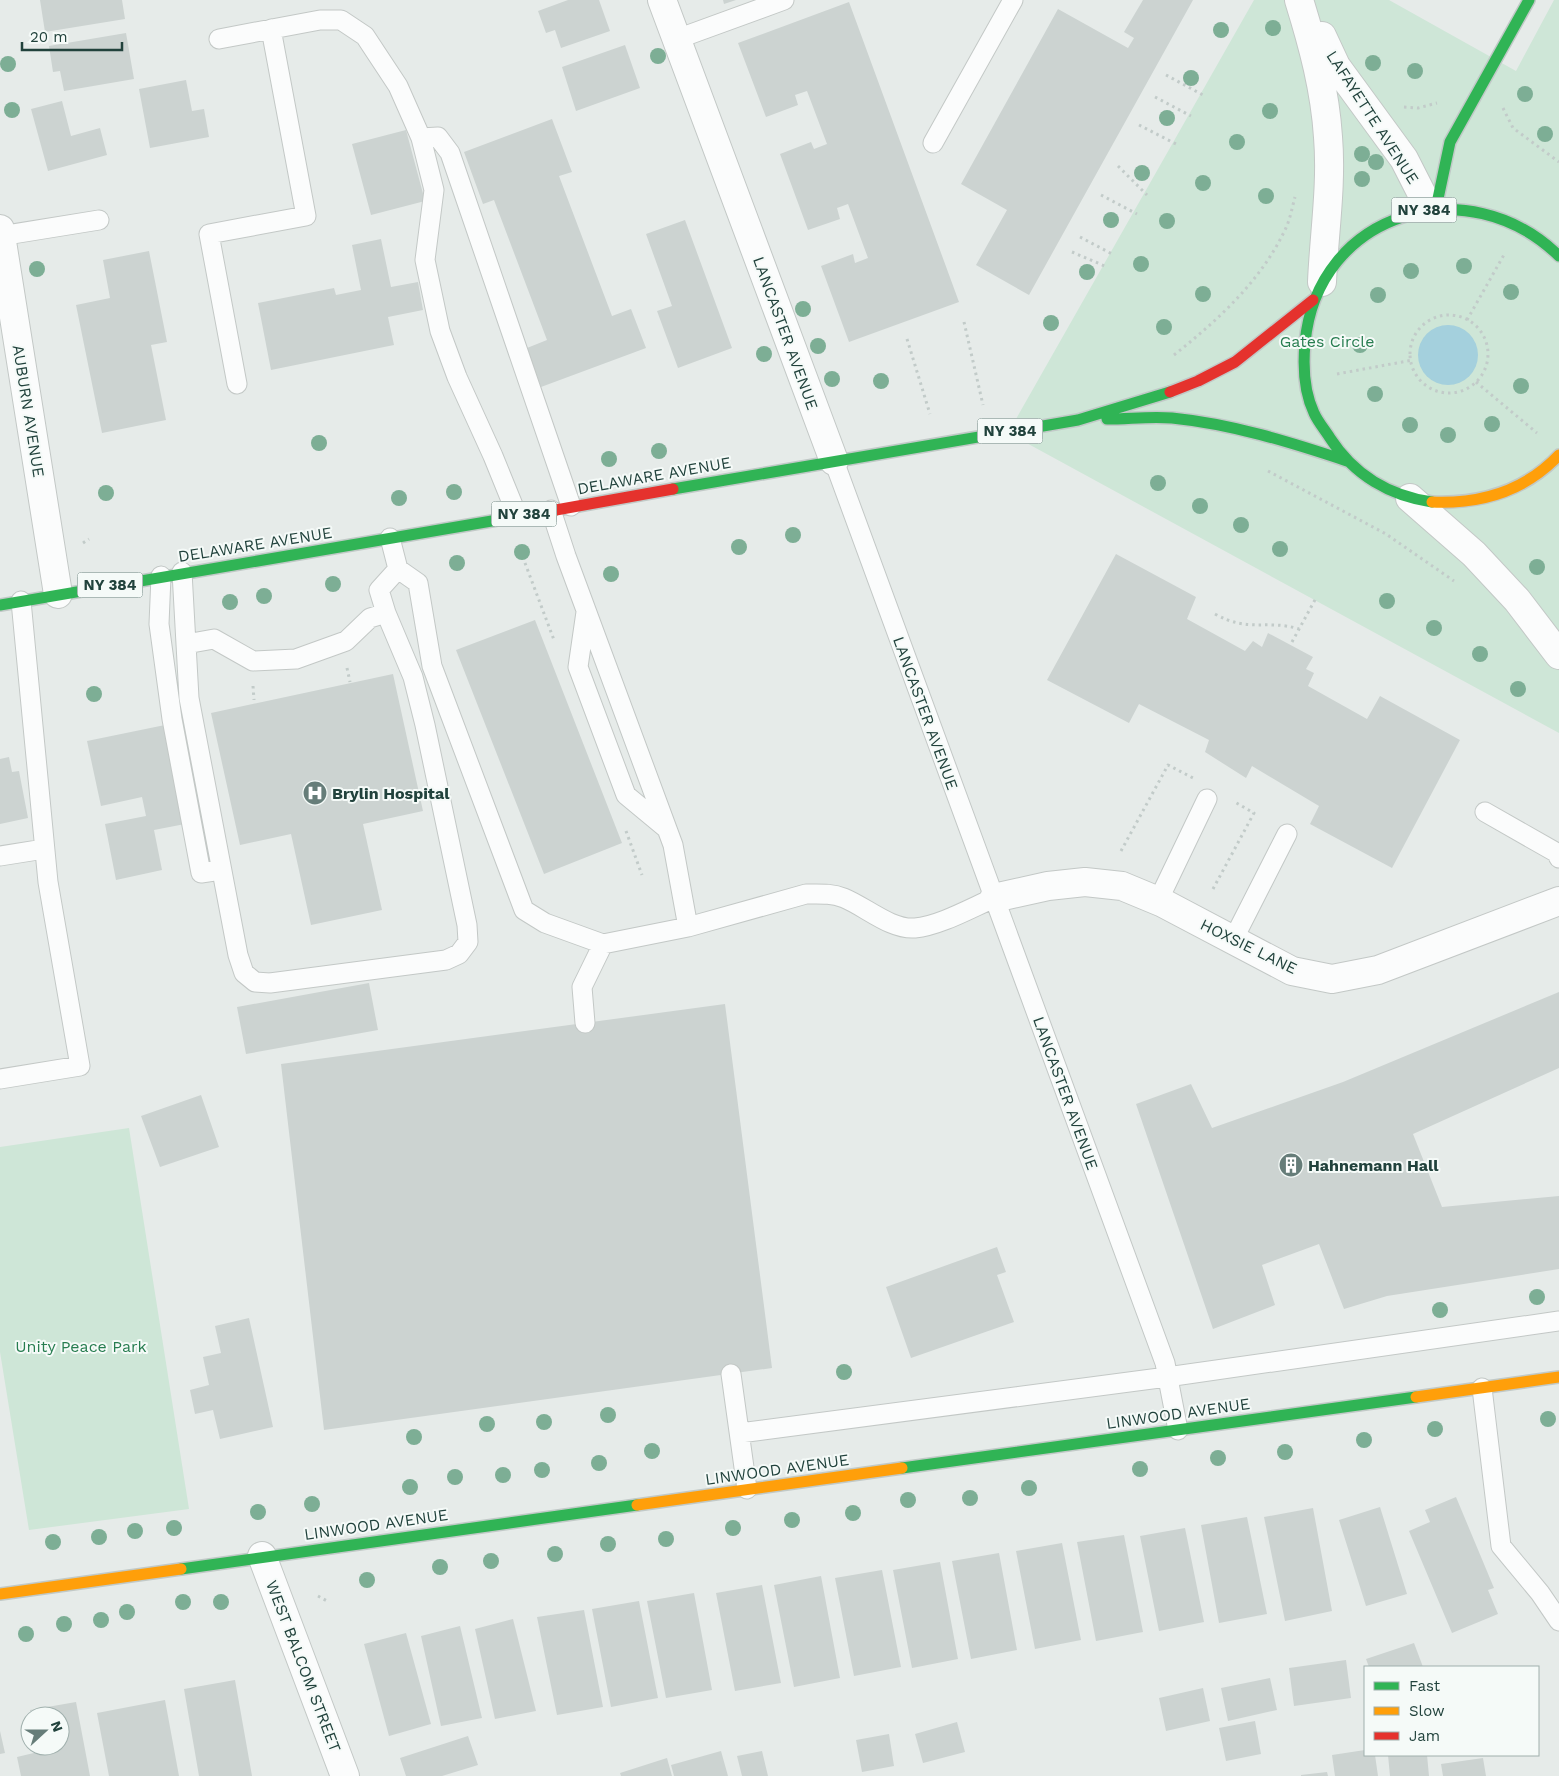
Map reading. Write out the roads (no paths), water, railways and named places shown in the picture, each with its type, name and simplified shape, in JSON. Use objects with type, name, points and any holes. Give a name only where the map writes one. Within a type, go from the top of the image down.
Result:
[{"type":"main road","points":[[1433,208],[1450,142],[1529,0]]},
{"type":"main road","name":"NY 384","points":[[1317,291],[1336,260],[1355,242],[1377,226],[1401,216],[1433,208],[1470,209],[1502,217],[1532,233],[1559,256]]},
{"type":"main road","name":"DELAWARE AVENUE","points":[[1078,420],[1219,371],[1243,356],[1317,291]]},
{"type":"main road","points":[[1317,291],[1302,344],[1306,389],[1321,428],[1347,461]]},
{"type":"main road","name":"DELAWARE AVENUE","points":[[0,604],[1078,420],[1171,418],[1213,424],[1260,435],[1347,461]]},
{"type":"main road","name":"NY 384","points":[[1347,461],[1376,484],[1410,498],[1427,502],[1463,503],[1497,496],[1529,480],[1559,455]]},
{"type":"main road","name":"LINWOOD AVENUE","points":[[0,1594],[262,1556],[1559,1377]]},
{"type":"street","name":"LANCASTER AVENUE","points":[[662,0],[834,461]]},
{"type":"street","name":"LAFAYETTE AVENUE","points":[[1299,0],[1317,59],[1328,138],[1329,169],[1317,291]]},
{"type":"street","name":"LAFAYETTE AVENUE","points":[[1303,0],[1336,66],[1404,159],[1433,208]]},
{"type":"street","name":"AUBURN AVENUE","points":[[0,233],[58,594]]},
{"type":"street","points":[[1410,498],[1474,554],[1517,600],[1559,655]]},
{"type":"street","name":"HOXSIE LANE","points":[[994,898],[1048,886],[1085,882],[1122,886],[1158,901],[1292,971],[1332,979],[1378,970],[1559,901]]},
{"type":"street","name":"WEST BALCOM STREET","points":[[262,1556],[345,1776]]},
{"type":"lane","points":[[677,39],[784,0]]},
{"type":"lane","points":[[933,143],[1012,0]]},
{"type":"lane","points":[[219,39],[320,20],[341,20],[365,36],[398,86],[421,138],[434,190],[425,260],[440,331],[457,377],[493,456],[516,515]]},
{"type":"lane","points":[[237,384],[209,234],[306,216],[271,29]]},
{"type":"lane","points":[[421,138],[438,137],[450,153],[571,506]]},
{"type":"lane","points":[[0,233],[99,220]]},
{"type":"lane","name":"LANCASTER AVENUE","points":[[834,461],[1165,1363],[1178,1430]]},
{"type":"lane","points":[[551,510],[586,611],[673,845],[688,927]]},
{"type":"lane","points":[[390,538],[398,569],[418,583],[432,666],[524,910],[545,923],[603,944],[688,927],[806,894],[827,893],[844,898],[897,925],[914,928],[934,923],[994,898]]},
{"type":"lane","points":[[182,572],[189,698],[238,955],[244,973],[255,982],[270,983],[446,960],[459,954],[468,942],[467,925],[425,725],[413,677],[386,613],[379,590],[398,569]]},
{"type":"lane","points":[[161,576],[159,624],[172,719],[201,873],[221,870]]},
{"type":"lane","points":[[0,1079],[80,1066],[44,849],[41,793],[20,601]]},
{"type":"lane","points":[[586,611],[578,667],[626,795],[667,830]]},
{"type":"lane","points":[[186,644],[214,638],[253,661],[296,659],[346,641],[370,618],[386,613]]},
{"type":"lane","points":[[1158,901],[1207,799]]},
{"type":"lane","points":[[1485,812],[1557,853],[1559,858]]},
{"type":"lane","points":[[1233,940],[1288,834]]},
{"type":"lane","points":[[0,856],[44,849]]},
{"type":"lane","points":[[585,1023],[582,987],[603,944]]},
{"type":"lane","points":[[740,1433],[1167,1377],[1559,1321]]},
{"type":"lane","points":[[731,1374],[747,1489]]},
{"type":"lane","points":[[1482,1388],[1501,1546],[1540,1593],[1559,1621]]},
{"type":"water","points":[[1442,325],[1454,325],[1465,330],[1473,338],[1478,349],[1476,367],[1465,380],[1454,385],[1442,385],[1431,380],[1423,372],[1418,361],[1418,349],[1423,338],[1431,330]]},
{"type":"place","name":"Brylin Hospital","points":[[315,793]]},
{"type":"place","name":"Hahnemann Hall","points":[[1291,1165]]},
{"type":"park label","name":"Gates Circle","points":[[1327,341]]},
{"type":"park label","name":"Unity Peace Park","points":[[81,1346]]}]
